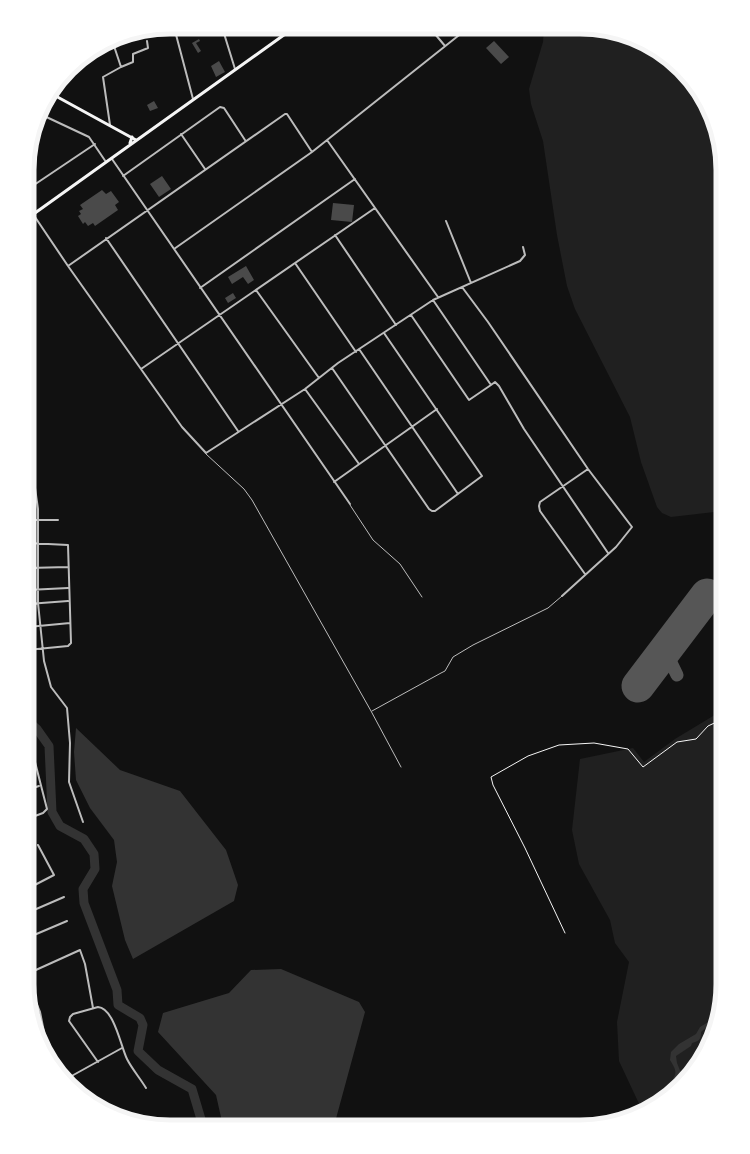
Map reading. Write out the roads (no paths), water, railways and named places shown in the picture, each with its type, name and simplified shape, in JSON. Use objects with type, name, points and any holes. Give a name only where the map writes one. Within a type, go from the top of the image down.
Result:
[{"type":"main road","points":[[34,213],[285,34]]},
{"type":"main road","points":[[56,96],[136,140]]},
{"type":"main road","points":[[130,144],[132,137]]},
{"type":"street","points":[[176,34],[193,99]]},
{"type":"street","points":[[224,34],[235,69]]},
{"type":"street","points":[[435,34],[445,46]]},
{"type":"street","points":[[173,249],[312,152],[460,34]]},
{"type":"street","points":[[110,125],[103,76],[133,62],[133,54],[148,48],[147,40]]},
{"type":"street","points":[[114,46],[122,67]]},
{"type":"street","points":[[123,176],[181,134],[222,107],[245,140]]},
{"type":"street","points":[[68,266],[282,115],[287,114],[312,152]]},
{"type":"street","points":[[45,116],[89,138],[95,144],[106,162]]},
{"type":"street","points":[[181,134],[205,168]]},
{"type":"street","points":[[327,140],[438,297]]},
{"type":"street","points":[[34,185],[95,144]]},
{"type":"street","points":[[111,158],[279,404],[350,504]]},
{"type":"street","points":[[200,288],[355,179]]},
{"type":"street","points":[[141,369],[375,208]]},
{"type":"street","points":[[34,215],[182,427],[206,453],[279,404],[305,389],[359,349],[433,300],[523,259],[525,255],[523,247]]},
{"type":"street","points":[[446,221],[471,283]]},
{"type":"street","points":[[335,235],[396,325]]},
{"type":"street","points":[[106,238],[238,431]]},
{"type":"street","points":[[295,263],[356,352]]},
{"type":"street","points":[[462,288],[488,322],[588,469],[632,526],[608,553],[562,596]]},
{"type":"street","points":[[256,290],[319,378]]},
{"type":"street","points":[[433,300],[491,385]]},
{"type":"street","points":[[411,315],[469,400],[495,382],[499,386],[520,424],[608,553]]},
{"type":"street","points":[[332,368],[429,508],[432,511],[435,511],[482,476],[384,333]]},
{"type":"street","points":[[359,349],[458,494]]},
{"type":"street","points":[[305,389],[359,464]]},
{"type":"street","points":[[334,482],[412,426],[437,410]]},
{"type":"street","points":[[585,574],[540,511],[539,506],[540,502],[588,469]]},
{"type":"street","points":[[34,489],[38,520],[37,589],[46,670],[51,687],[67,708],[70,743],[69,782],[83,822]]},
{"type":"street","points":[[34,520],[58,520]]},
{"type":"street","points":[[34,543],[67,544],[70,623],[70,645],[34,650]]},
{"type":"street","points":[[34,567],[68,567]]},
{"type":"street","points":[[34,589],[68,588]]},
{"type":"street","points":[[34,603],[68,601]]},
{"type":"street","points":[[34,626],[70,623]]},
{"type":"street","points":[[34,762],[46,811],[34,816]]},
{"type":"street","points":[[34,788],[40,786]]},
{"type":"street","points":[[34,885],[54,875],[38,845]]},
{"type":"street","points":[[34,910],[64,897]]},
{"type":"street","points":[[34,935],[67,921]]},
{"type":"street","points":[[34,970],[80,950],[85,964],[93,1008]]},
{"type":"street","points":[[36,1004],[42,1020],[45,1037]]},
{"type":"street","points":[[98,1062],[69,1021],[73,1014],[102,1007],[110,1015],[127,1060],[146,1088]]},
{"type":"street","points":[[71,1077],[122,1048]]},
{"type":"lane","points":[[206,453],[244,489],[252,500],[401,767]]},
{"type":"lane","points":[[350,504],[373,540],[382,550],[398,560],[422,596]]},
{"type":"lane","points":[[371,711],[445,671],[453,657],[473,645],[548,608],[562,596]]},
{"type":"waterway","points":[[34,726],[49,746],[52,812],[60,826],[84,839],[94,854],[95,869],[83,889],[84,903],[117,990],[118,1005],[140,1018],[143,1025],[138,1051],[158,1070],[192,1089],[201,1120]]}]
